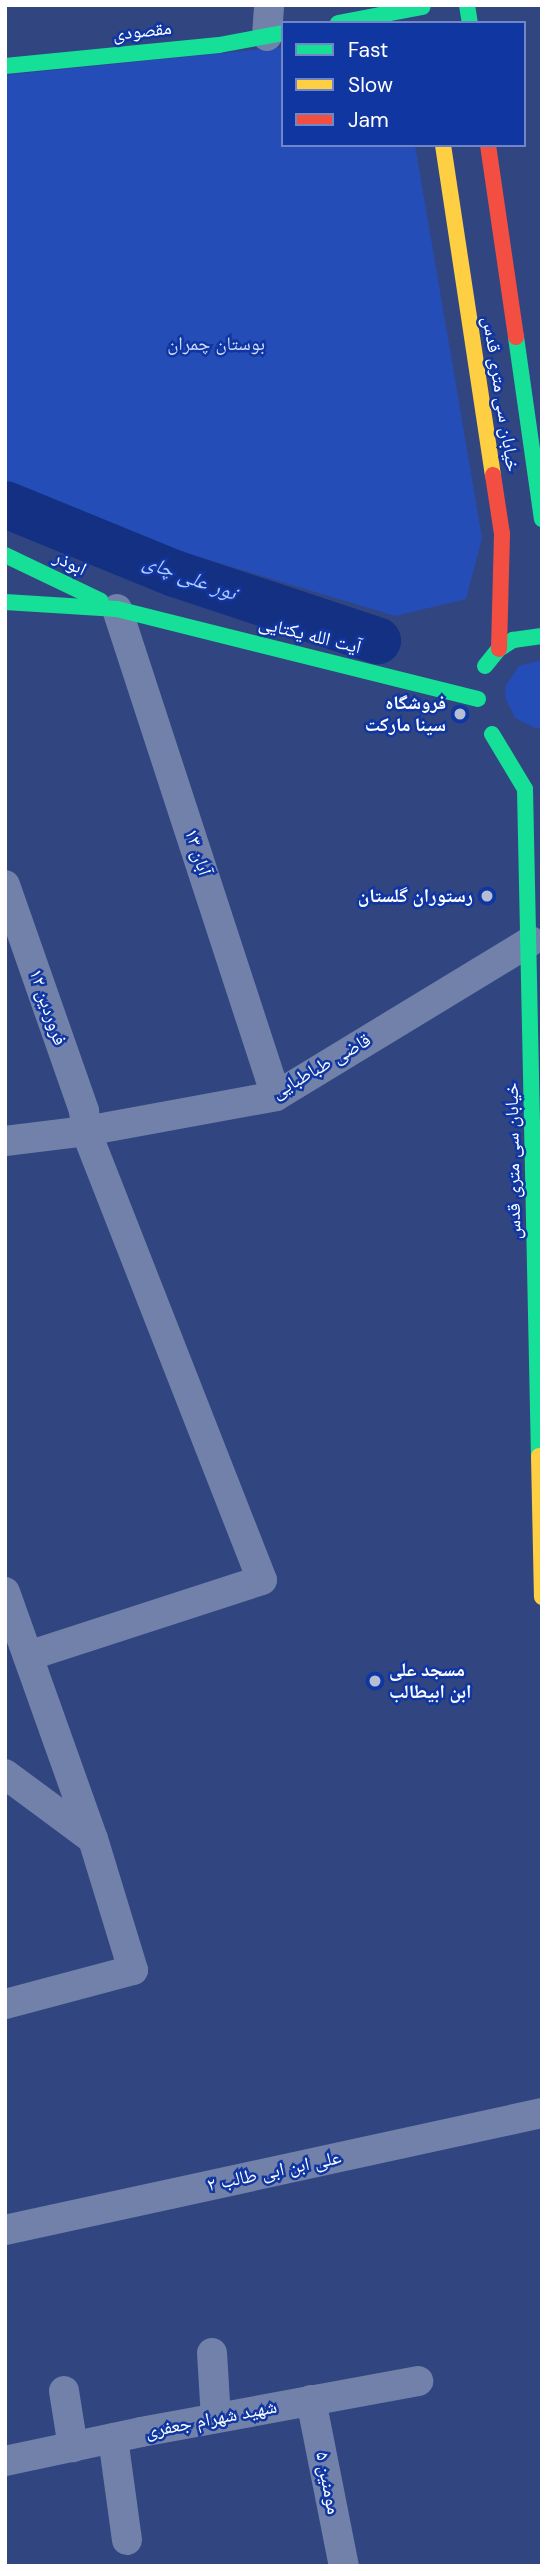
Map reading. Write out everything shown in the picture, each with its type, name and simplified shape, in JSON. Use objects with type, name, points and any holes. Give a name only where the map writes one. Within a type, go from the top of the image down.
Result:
[{"type":"main road","points":[[353,21],[423,12]]},
{"type":"main road","name":"مقصودی","points":[[5,66],[219,45],[275,34]]},
{"type":"main road","name":"خیابان سی متری قدس","points":[[443,147],[502,534],[499,649]]},
{"type":"main road","name":"خیابان سی متری قدس","points":[[488,147],[542,519]]},
{"type":"main road","name":"ابوذر","points":[[5,555],[117,609]]},
{"type":"main road","name":"آیت الله یکتایی","points":[[5,602],[117,609],[478,699]]},
{"type":"main road","points":[[478,699],[483,672],[499,649],[513,640],[542,636]]},
{"type":"main road","name":"خیابان سی متری قدس","points":[[478,699],[483,718],[525,789],[531,941],[542,1597]]},
{"type":"main road","points":[[492,734],[507,746],[525,753]]},
{"type":"street","points":[[269,5],[275,34]]},
{"type":"street","name":"۱۳ آبان","points":[[117,609],[276,1096]]},
{"type":"street","name":"۱۲ فروردین","points":[[5,885],[84,1111],[86,1130],[262,1580],[28,1656]]},
{"type":"street","name":"قاضی طباطبایی","points":[[5,1141],[86,1130],[276,1096],[531,941]]},
{"type":"street","points":[[5,1592],[93,1839],[133,1969],[5,2004]]},
{"type":"street","points":[[5,1774],[93,1839]]},
{"type":"street","name":"علی ابن ابی طالب ۲","points":[[5,2230],[542,2113]]},
{"type":"street","points":[[212,2353],[216,2418]]},
{"type":"street","name":"شهید شهرام جعفری","points":[[5,2461],[418,2381]]},
{"type":"street","points":[[64,2391],[73,2447]]},
{"type":"street","name":"۵ مومنین","points":[[311,2400],[344,2566]]},
{"type":"street","points":[[113,2438],[127,2540]]},
{"type":"green space","name":"بوستان چمران","points":[[281,47],[281,147],[415,147],[482,538],[466,599],[395,616],[29,506],[5,494],[5,75]]},
{"type":"green space","points":[[542,660],[542,728],[535,728],[515,718],[505,697],[506,685],[519,666]]},
{"type":"waterway","name":"نور علی چای","points":[[5,504],[174,573],[377,640]]},
{"type":"traffic: fast","points":[[467,5],[470,21]]},
{"type":"traffic: fast","points":[[348,21],[422,7]]},
{"type":"traffic: fast","points":[[5,66],[219,45],[281,33]]},
{"type":"traffic: fast","points":[[516,337],[542,519]]},
{"type":"traffic: fast","points":[[5,555],[101,601]]},
{"type":"traffic: fast","points":[[5,602],[117,609],[478,699]]},
{"type":"traffic: fast","points":[[485,666],[499,649],[513,640],[542,636]]},
{"type":"traffic: fast","points":[[492,734],[525,789],[539,1456]]},
{"type":"traffic: slow","points":[[443,147],[493,475]]},
{"type":"traffic: slow","points":[[539,1456],[542,1597]]},
{"type":"traffic: jam","points":[[488,147],[516,337]]},
{"type":"traffic: jam","points":[[493,475],[502,534],[499,649]]},
{"type":"place","name":"فروشگاه سینا مارکت","points":[[460,714]]},
{"type":"place","name":"رستوران گلستان","points":[[487,896]]},
{"type":"place","name":"مسجد علی ابن ابیطالب","points":[[375,1681]]}]
